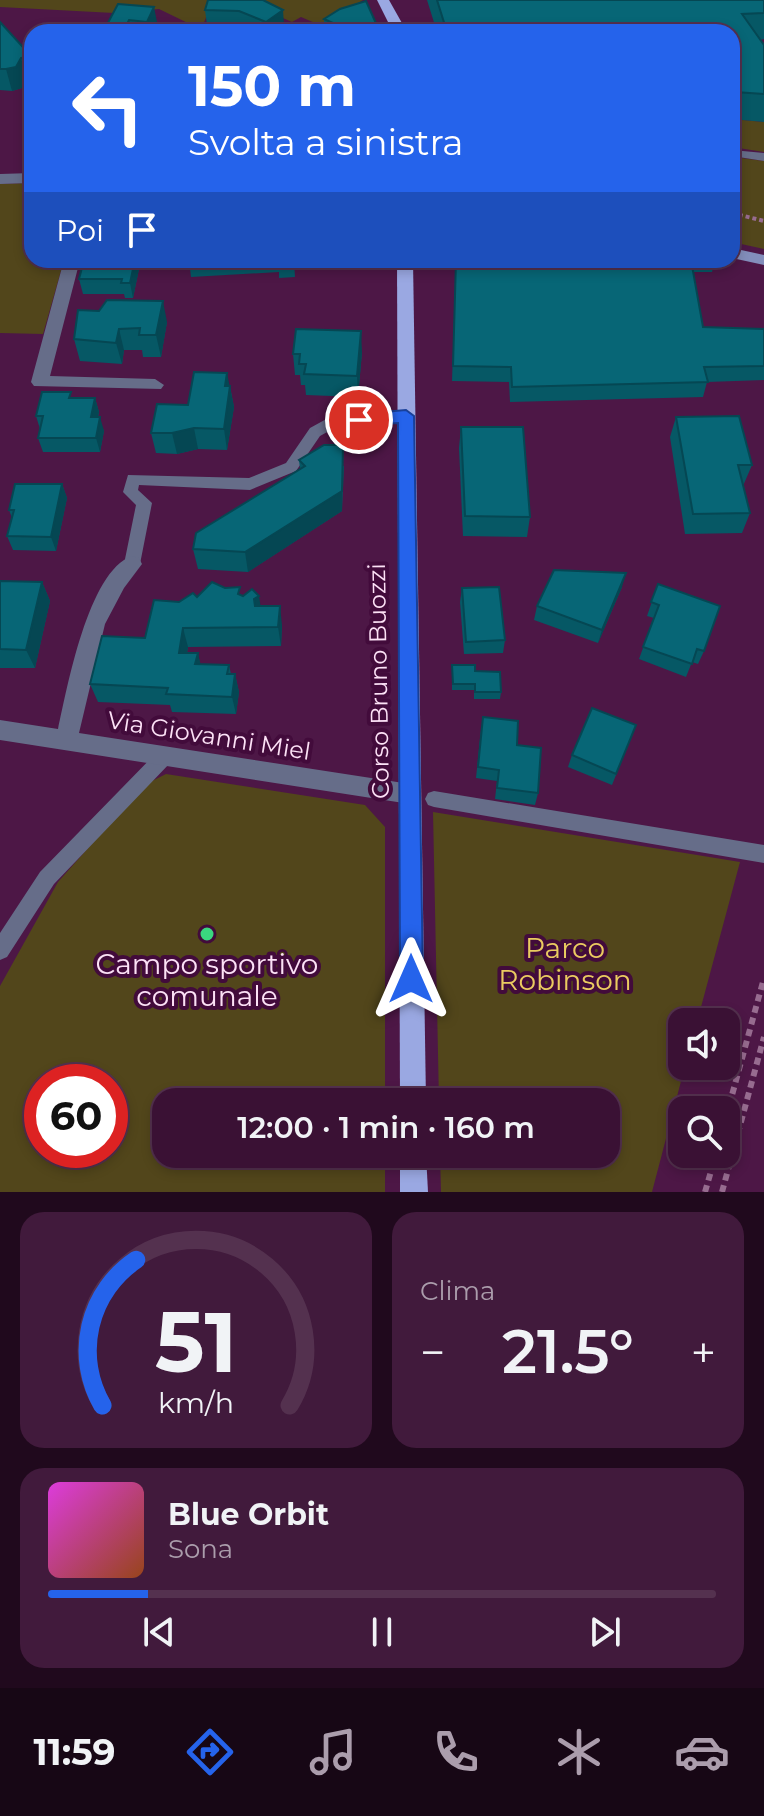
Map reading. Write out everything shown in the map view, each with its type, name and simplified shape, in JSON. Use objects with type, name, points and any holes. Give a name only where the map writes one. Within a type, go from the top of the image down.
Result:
[{"type":"main road","points":[[383,0],[396,24]]},
{"type":"main road","name":"Corso Bruno Buozzi","points":[[405,268],[413,1088]]},
{"type":"main road","points":[[413,1168],[414,1192]]},
{"type":"street","points":[[0,179],[24,178]]},
{"type":"street","points":[[740,255],[764,260]]},
{"type":"street","points":[[70,268],[40,382],[155,385]]},
{"type":"street","points":[[66,740],[97,614],[116,580],[132,564]]},
{"type":"street","name":"Via Giovanni Miel","points":[[0,730],[410,794]]},
{"type":"lane","points":[[740,154],[764,157]]},
{"type":"lane","points":[[132,564],[144,503],[130,492],[133,479],[250,484],[291,467],[315,432],[335,421],[406,416]]},
{"type":"lane","points":[[0,950],[47,878],[165,756]]},
{"type":"lane","points":[[434,799],[764,854]]},
{"type":"path","points":[[740,215],[764,221]]},
{"type":"path","points":[[732,1096],[764,978]]},
{"type":"path","points":[[722,1192],[764,1037]]},
{"type":"path","points":[[705,1192],[712,1168]]},
{"type":"green space","points":[[0,0],[213,0],[203,24],[190,24],[159,9],[114,13],[0,7]]},
{"type":"green space","points":[[222,0],[363,0],[325,24],[301,17],[292,22],[262,9]]},
{"type":"green space","points":[[740,120],[764,122],[764,152],[740,148]]},
{"type":"green space","points":[[740,158],[764,161],[764,249],[740,244]]},
{"type":"green space","points":[[24,183],[24,268],[62,268],[43,334],[0,333],[0,184]]},
{"type":"green space","name":"Campo sportivo comunale","points":[[166,774],[365,805],[385,827],[385,1088],[152,1088],[152,1168],[385,1168],[385,1192],[0,1192],[0,986],[58,882],[144,785]]},
{"type":"green space","name":"Parco Robinson","points":[[433,812],[740,862],[701,1008],[668,1008],[668,1080],[681,1080],[677,1096],[668,1096],[668,1131],[652,1192],[441,1192],[440,1168],[620,1168],[620,1088],[439,1088]]},
{"type":"building","points":[[208,0],[263,0],[283,10],[266,22],[239,11],[205,10]]},
{"type":"building","points":[[437,0],[764,0],[764,13],[742,14],[764,45],[764,94],[740,92],[740,24],[444,24]]},
{"type":"building","points":[[366,1],[376,24],[335,24],[324,19],[340,9]]},
{"type":"building","points":[[118,4],[154,7],[147,22],[129,20],[127,24],[107,24]]},
{"type":"building","points":[[0,22],[24,48],[24,58],[16,67],[0,69]]},
{"type":"building","points":[[82,268],[133,268],[130,283],[121,283],[122,279],[79,279]]},
{"type":"building","points":[[456,268],[692,268],[703,327],[764,329],[764,366],[704,367],[708,382],[512,387],[511,367],[453,366]]},
{"type":"building","points":[[107,300],[163,301],[156,335],[139,335],[140,328],[119,329],[116,343],[74,339],[78,310],[99,311]]},
{"type":"building","points":[[296,329],[361,331],[357,376],[304,374],[306,364],[299,364],[300,354],[293,354]]},
{"type":"building","points":[[194,372],[227,373],[225,386],[230,386],[224,429],[194,428],[172,433],[151,433],[157,404],[188,405]]},
{"type":"building","points":[[42,392],[71,392],[69,398],[95,398],[91,417],[100,417],[96,438],[38,438],[43,416],[36,416]]},
{"type":"building","points":[[739,416],[752,465],[738,465],[750,513],[693,514],[676,417]]},
{"type":"building","points":[[461,427],[523,427],[530,517],[465,516]]},
{"type":"building","points":[[324,445],[343,445],[342,491],[245,552],[193,549],[196,533],[305,466],[299,460]]},
{"type":"building","points":[[15,484],[62,484],[51,537],[7,536],[14,510],[9,510]]},
{"type":"building","points":[[554,570],[626,573],[602,630],[537,606]]},
{"type":"building","points":[[0,581],[42,582],[26,650],[0,649]]},
{"type":"building","points":[[212,582],[225,588],[240,587],[238,594],[243,596],[252,589],[259,596],[254,599],[255,606],[280,606],[278,627],[183,628],[179,653],[198,653],[195,664],[229,665],[227,674],[235,674],[232,697],[166,694],[168,688],[90,684],[102,636],[145,638],[154,600],[179,602],[193,593],[197,597]]},
{"type":"building","points":[[658,584],[720,606],[704,651],[697,649],[692,664],[643,647],[659,605],[651,602]]},
{"type":"building","points":[[499,587],[505,640],[466,642],[462,588]]},
{"type":"building","points":[[452,665],[475,665],[475,671],[500,672],[501,692],[475,692],[475,684],[453,684]]},
{"type":"building","points":[[592,708],[636,725],[616,774],[572,755]]},
{"type":"building","points":[[483,717],[518,721],[517,745],[541,748],[538,793],[497,788],[499,770],[478,767]]},
{"type":"place","name":"Campo sportivo comunale","points":[[207,934]]},
{"type":"route","points":[[359,420],[406,416],[411,979]]}]
